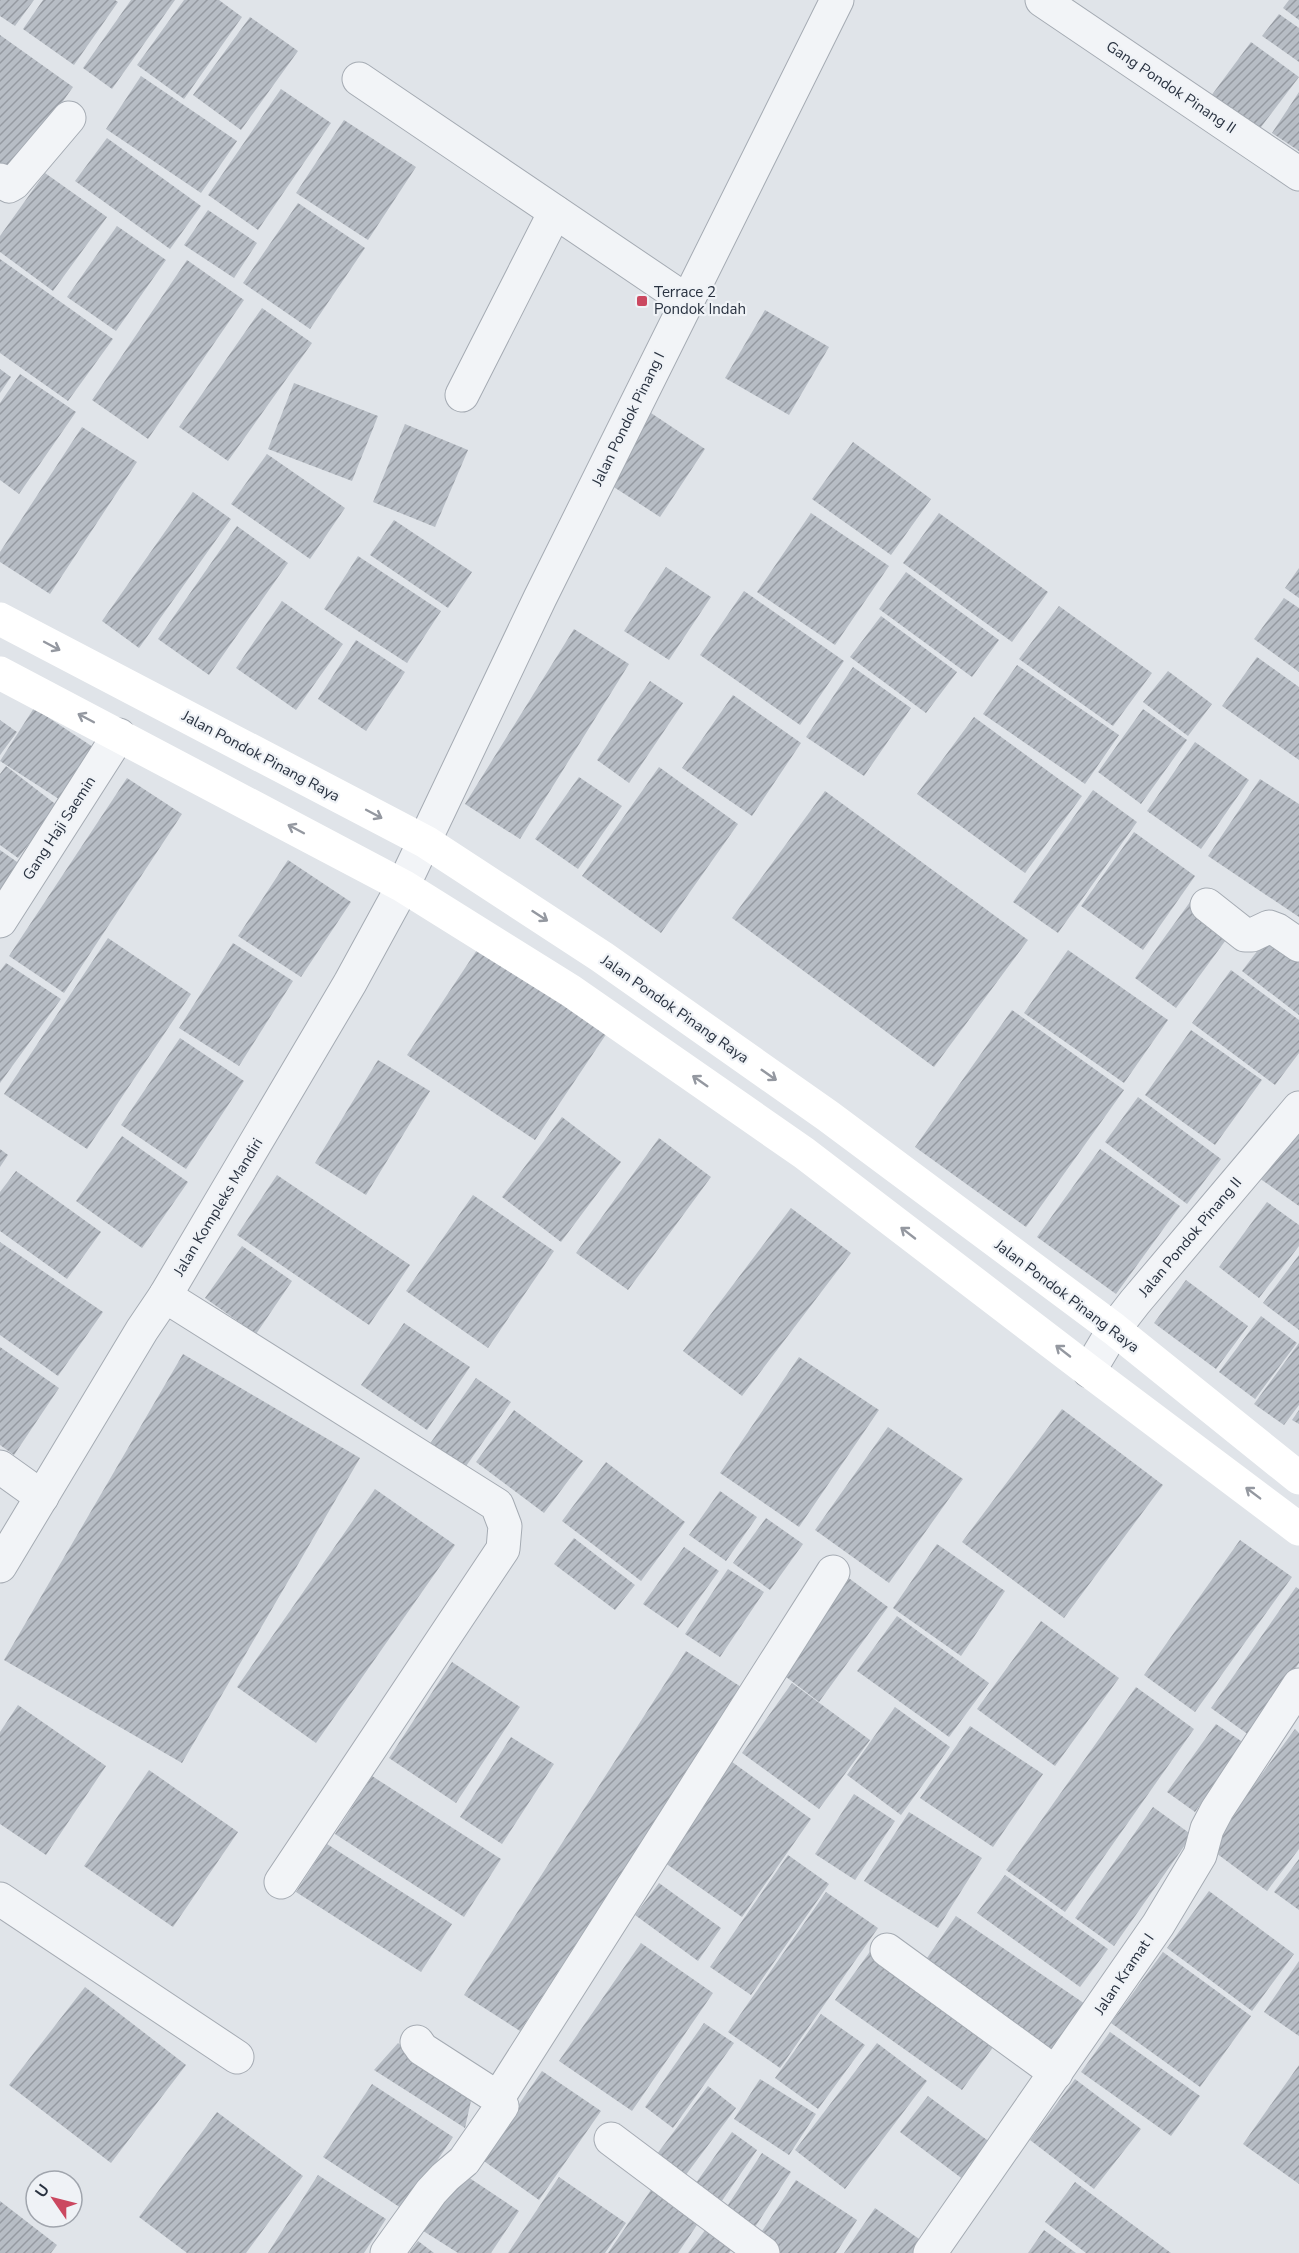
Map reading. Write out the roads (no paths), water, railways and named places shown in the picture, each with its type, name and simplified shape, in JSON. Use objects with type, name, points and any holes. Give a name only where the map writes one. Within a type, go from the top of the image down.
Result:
[{"type":"main road","name":"Jalan Pondok Pinang Raya","points":[[0,619],[426,842],[602,957],[809,1103],[1114,1329],[1299,1478]]},
{"type":"main road","points":[[0,673],[404,886],[571,991],[804,1153],[1299,1529]]},
{"type":"street","name":"Jalan Pondok Pinang I","points":[[426,842],[540,598],[837,0]]},
{"type":"street","name":"Gang Pondok Pinang II","points":[[1042,0],[1299,174]]},
{"type":"street","points":[[358,79],[687,301]]},
{"type":"street","points":[[0,180],[12,186],[69,118]]},
{"type":"street","points":[[462,395],[555,212]]},
{"type":"street","name":"Gang Haji Saemin","points":[[0,921],[119,735]]},
{"type":"street","name":"Jalan Kompleks Mandiri","points":[[0,1566],[142,1330],[165,1296],[350,983],[426,842]]},
{"type":"street","points":[[1207,905],[1245,935],[1252,935],[1269,927],[1299,945]]},
{"type":"street","name":"Jalan Pondok Pinang II","points":[[1089,1371],[1114,1329],[1299,1108]]},
{"type":"street","points":[[165,1296],[497,1505],[506,1526],[503,1549],[281,1882]]},
{"type":"street","points":[[0,1467],[42,1497]]},
{"type":"street","points":[[498,2098],[833,1572]]},
{"type":"street","name":"Jalan Kramat I","points":[[930,2253],[1177,1894],[1200,1856],[1207,1829],[1217,1810],[1299,1685]]},
{"type":"street","points":[[0,1899],[237,2057]]},
{"type":"street","points":[[887,1950],[1056,2073]]},
{"type":"street","points":[[387,2253],[431,2192],[464,2161],[502,2106],[498,2098],[422,2049],[417,2042]]},
{"type":"street","points":[[611,2139],[763,2253]]},
{"type":"place","name":"Terrace 2 Pondok Indah","points":[[642,301]]}]
